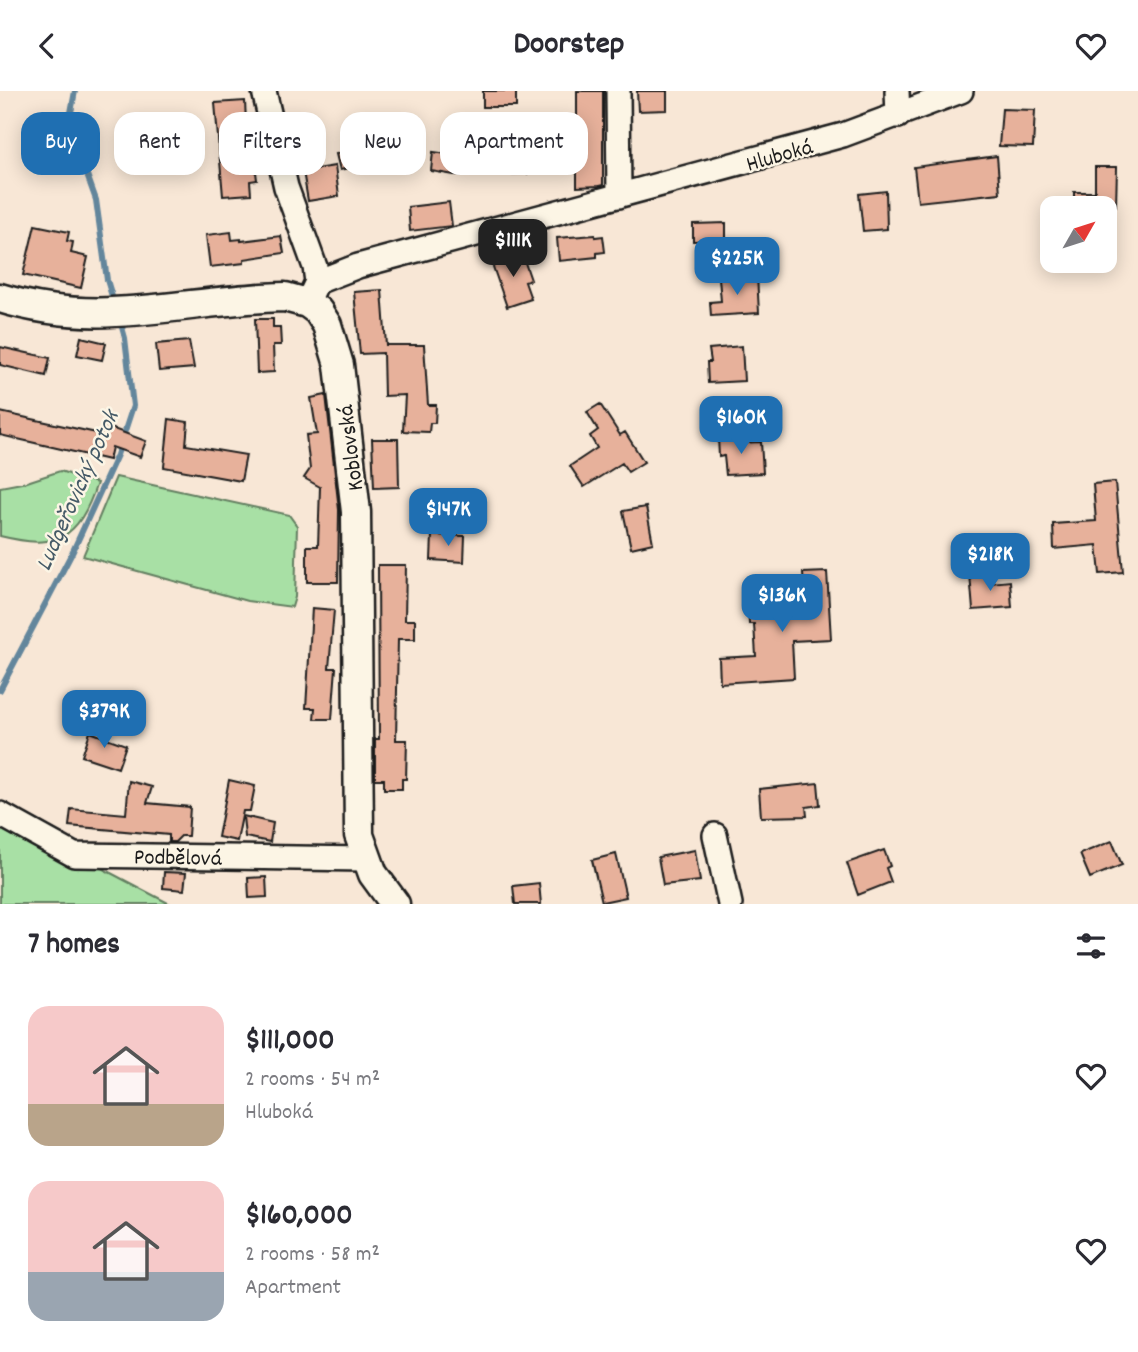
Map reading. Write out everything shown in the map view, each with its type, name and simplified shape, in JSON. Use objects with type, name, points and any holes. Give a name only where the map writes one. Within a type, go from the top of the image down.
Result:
[{"type":"street","points":[[0,298],[57,311],[119,313],[312,293],[315,267],[286,187],[264,91]]},
{"type":"street","points":[[618,91],[619,196]]},
{"type":"street","points":[[897,91],[898,116]]},
{"type":"street","name":"Hluboká","points":[[312,293],[358,266],[768,157],[898,116],[961,91]]},
{"type":"street","name":"Koblovská","points":[[312,293],[333,343],[354,492],[358,571],[357,811],[365,859],[380,886],[395,904]]},
{"type":"street","name":"Podbělová","points":[[0,814],[74,855],[365,859]]},
{"type":"street","points":[[715,835],[730,904]]},
{"type":"green space","points":[[60,471],[97,483],[90,502],[73,529],[63,536],[37,542],[0,536],[0,487],[27,482]]},
{"type":"green space","points":[[116,477],[289,515],[297,526],[295,597],[292,607],[247,601],[83,556]]},
{"type":"green space","points":[[0,825],[88,861],[170,904],[0,904]]},
{"type":"building","points":[[483,91],[516,91],[516,107],[483,107]]},
{"type":"building","points":[[577,91],[603,91],[603,185],[577,187],[577,175],[588,175],[588,112],[577,112]]},
{"type":"building","points":[[637,91],[667,91],[667,110],[638,111]]},
{"type":"building","points":[[245,101],[246,112],[219,112],[219,150],[215,103]]},
{"type":"building","points":[[1002,109],[1035,110],[1033,147],[999,146]]},
{"type":"building","points":[[433,152],[440,153],[440,173],[431,171]]},
{"type":"building","points":[[340,153],[340,170],[336,154]]},
{"type":"building","points":[[997,156],[1000,193],[918,202],[914,167]]},
{"type":"building","points":[[335,166],[339,196],[308,201],[304,175],[326,175],[326,167]]},
{"type":"building","points":[[1095,167],[1117,167],[1116,196],[1074,196],[1074,192],[1095,192]]},
{"type":"building","points":[[221,175],[256,175],[257,180],[250,181],[251,194],[223,196]]},
{"type":"building","points":[[886,191],[887,229],[863,231],[859,194]]},
{"type":"building","points":[[449,202],[452,226],[410,231],[408,207]]},
{"type":"building","points":[[726,223],[726,240],[693,241],[693,224]]},
{"type":"building","points":[[35,225],[69,232],[67,241],[73,242],[71,253],[88,257],[81,288],[23,275]]},
{"type":"building","points":[[231,232],[232,240],[241,241],[281,236],[284,253],[244,259],[244,263],[210,267],[206,235]]},
{"type":"building","points":[[603,236],[605,252],[597,253],[597,257],[559,261],[557,238]]},
{"type":"building","points":[[515,253],[516,256],[522,254],[531,280],[525,282],[531,299],[507,307],[491,261]]},
{"type":"building","points":[[757,275],[759,313],[711,316],[710,302],[721,301],[719,278]]},
{"type":"building","points":[[382,290],[386,345],[424,345],[428,405],[436,405],[435,423],[430,423],[429,432],[403,431],[405,395],[384,396],[383,353],[360,354],[354,292]]},
{"type":"building","points":[[255,319],[273,319],[273,327],[280,327],[281,345],[273,345],[274,372],[257,373]]},
{"type":"building","points":[[81,337],[106,343],[102,360],[77,355]]},
{"type":"building","points":[[189,341],[194,368],[159,371],[156,344]]},
{"type":"building","points":[[742,346],[744,381],[708,383],[707,362],[711,362],[709,349]]},
{"type":"building","points":[[0,347],[50,358],[46,376],[0,365]]},
{"type":"building","points":[[326,395],[339,510],[338,582],[307,582],[307,546],[318,546],[320,487],[304,478],[310,469],[306,435],[317,434],[311,398]]},
{"type":"building","points":[[600,404],[620,435],[625,432],[644,462],[628,472],[622,463],[584,487],[570,466],[597,448],[590,436],[598,430],[587,412]]},
{"type":"building","points":[[0,412],[101,434],[103,425],[146,441],[140,457],[112,447],[109,460],[0,435]]},
{"type":"building","points":[[169,419],[188,422],[186,445],[246,455],[241,481],[164,467]]},
{"type":"building","points":[[739,436],[739,443],[761,442],[763,473],[726,475],[724,456],[719,457],[718,437]]},
{"type":"building","points":[[372,439],[398,439],[399,487],[374,488]]},
{"type":"building","points":[[1115,482],[1123,572],[1100,574],[1097,545],[1054,549],[1053,524],[1096,521],[1093,484]]},
{"type":"building","points":[[646,507],[653,543],[631,548],[623,511]]},
{"type":"building","points":[[432,535],[465,536],[464,562],[431,560]]},
{"type":"building","points":[[378,565],[406,565],[405,620],[415,620],[415,639],[398,639],[396,740],[407,740],[406,779],[402,779],[402,789],[384,789],[384,779],[375,779],[375,739],[379,739]]},
{"type":"building","points":[[827,572],[831,639],[792,641],[794,678],[720,683],[719,658],[756,656],[754,624],[749,624],[748,604],[805,601],[803,573]]},
{"type":"building","points":[[990,572],[991,583],[1010,581],[1012,607],[973,610],[970,574]]},
{"type":"building","points":[[312,608],[334,610],[329,668],[336,668],[332,719],[314,719],[315,708],[306,708]]},
{"type":"building","points":[[90,732],[126,745],[118,768],[82,756]]},
{"type":"building","points":[[229,780],[255,786],[250,811],[243,811],[237,841],[218,837]]},
{"type":"building","points":[[129,781],[152,787],[147,803],[190,807],[188,836],[181,836],[175,842],[169,842],[169,835],[69,826],[71,809],[126,814]]},
{"type":"building","points":[[818,783],[820,805],[806,807],[807,816],[761,817],[759,789]]},
{"type":"building","points":[[243,816],[273,823],[270,842],[245,837]]},
{"type":"building","points":[[1112,841],[1122,865],[1090,878],[1080,854]]},
{"type":"building","points":[[695,850],[700,881],[663,885],[658,857]]},
{"type":"building","points":[[884,850],[890,866],[886,868],[891,882],[858,895],[847,863]]},
{"type":"building","points":[[616,854],[626,897],[602,902],[592,860]]},
{"type":"building","points":[[164,872],[186,873],[184,890],[163,888]]},
{"type":"building","points":[[266,877],[267,897],[249,898],[248,878]]},
{"type":"building","points":[[539,883],[541,904],[515,904],[513,886]]},
{"type":"waterway","name":"Ludgeřovický potok","points":[[75,91],[70,118],[72,133],[96,200],[107,280],[114,303]]},
{"type":"waterway","name":"Ludgeřovický potok","points":[[0,690],[73,551],[117,455],[133,406],[125,338],[120,320]]}]
